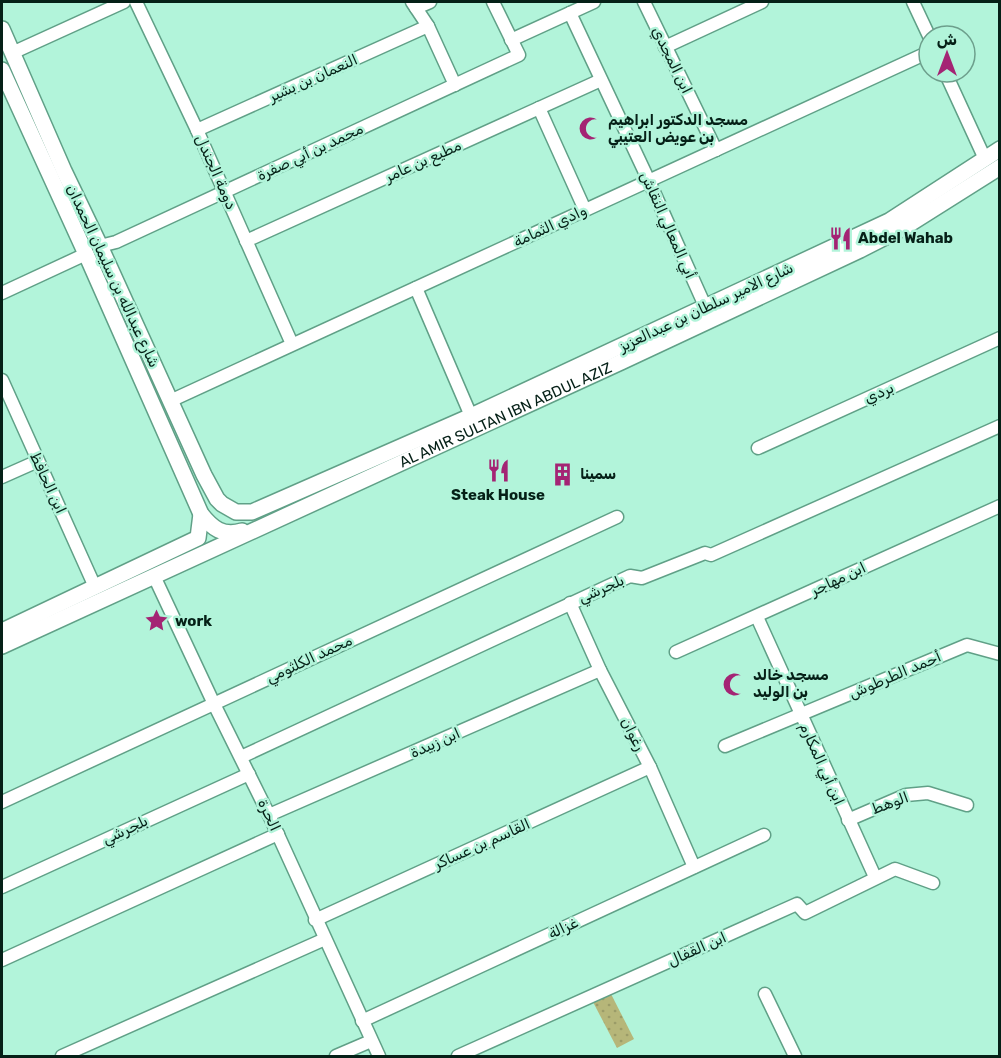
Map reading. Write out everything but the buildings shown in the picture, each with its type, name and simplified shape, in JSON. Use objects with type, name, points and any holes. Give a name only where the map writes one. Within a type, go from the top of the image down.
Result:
[{"type":"street","points":[[12,53],[124,2]]},
{"type":"street","name":"دومة الجندل","points":[[136,2],[197,130],[292,344]]},
{"type":"street","points":[[430,2],[414,5],[428,26],[455,85]]},
{"type":"street","points":[[493,2],[511,40],[594,2]]},
{"type":"street","name":"ابن المجدي","points":[[644,2],[716,150]]},
{"type":"street","points":[[665,47],[762,2]]},
{"type":"street","points":[[913,2],[923,24]]},
{"type":"street","name":"أبي المعالي النقاش","points":[[570,13],[705,306]]},
{"type":"street","name":"النعمان بن بشير","points":[[197,130],[428,26]]},
{"type":"street","name":"شارع عبدالله بن سليمان الحمدان","points":[[2,29],[64,171],[223,512],[220,529]]},
{"type":"street","name":"محمد بن أبي صفرة","points":[[100,246],[116,242],[519,55],[511,40]]},
{"type":"street","name":"وادي الثمامة","points":[[170,400],[917,58]]},
{"type":"street","name":"شارع عبدالله بن سليمان الحمدان","points":[[2,70],[201,514]]},
{"type":"street","name":"مطيع بن عامر","points":[[246,241],[601,80]]},
{"type":"street","points":[[951,84],[985,159]]},
{"type":"street","points":[[538,108],[585,210]]},
{"type":"street","name":"شارع الامير سلطان بن عبدالعزيز","points":[[217,499],[236,512],[252,512],[471,416],[889,221],[925,200],[999,149]]},
{"type":"street","name":"AL AMIR SULTAN IBN ABDUL AZIZ","points":[[2,646],[887,236],[999,167]]},
{"type":"street","points":[[2,293],[86,254]]},
{"type":"street","points":[[416,288],[471,416]]},
{"type":"street","name":"بردي","points":[[758,448],[999,338]]},
{"type":"street","name":"ابن الحافظ","points":[[2,380],[95,587]]},
{"type":"street","name":"بلجرشي","points":[[241,757],[630,576],[642,578],[705,553],[711,555],[999,426]]},
{"type":"street","points":[[2,477],[38,461]]},
{"type":"street","points":[[201,514],[210,519],[217,516],[217,499]]},
{"type":"street","name":"ابن مهاجر","points":[[676,652],[999,506]]},
{"type":"street","points":[[2,631],[252,512]]},
{"type":"street","points":[[201,514],[220,529],[238,533],[271,523]]},
{"type":"street","points":[[198,538],[201,514]]},
{"type":"street","name":"محمد الكلثومي","points":[[2,802],[616,517]]},
{"type":"street","points":[[208,551],[216,544],[220,529]]},
{"type":"street","name":"الحرة","points":[[154,576],[278,834],[315,920],[379,1056]]},
{"type":"street","name":"رغوان","points":[[570,603],[600,670],[650,767],[694,867]]},
{"type":"street","name":"ابن أبي المكارم","points":[[757,617],[875,878]]},
{"type":"street","name":"أحمد الطرطوش","points":[[725,746],[967,645],[999,654]]},
{"type":"street","name":"ابن زبيدة","points":[[269,815],[600,670]]},
{"type":"street","name":"القاسم بن عساكر","points":[[315,920],[650,767]]},
{"type":"street","name":"بلجرشي","points":[[2,887],[249,774]]},
{"type":"street","name":"الوهط","points":[[848,820],[906,795],[928,793],[967,805]]},
{"type":"street","points":[[2,960],[278,834]]},
{"type":"street","name":"غزالة","points":[[362,1021],[764,835]]},
{"type":"street","name":"ابن القفال","points":[[458,1056],[796,904],[805,913],[895,869],[933,883]]},
{"type":"street","points":[[62,1056],[325,939]]},
{"type":"street","points":[[765,994],[795,1056]]},
{"type":"street","points":[[336,1056],[371,1041]]},
{"type":"shaded area","points":[[611,994],[634,1039],[617,1048],[593,1002]]},
{"type":"place","name":"مسجد الدكتور ابراهيم بن عويض العتيبي","points":[[590,129]]},
{"type":"place","name":"Abdel Wahab","points":[[840,238]]},
{"type":"place","name":"Steak House","points":[[498,471]]},
{"type":"place","name":"سمينا","points":[[562,474]]},
{"type":"place","name":"work","points":[[157,621]]},
{"type":"place","name":"مسجد خالد بن الوليد","points":[[735,684]]}]
